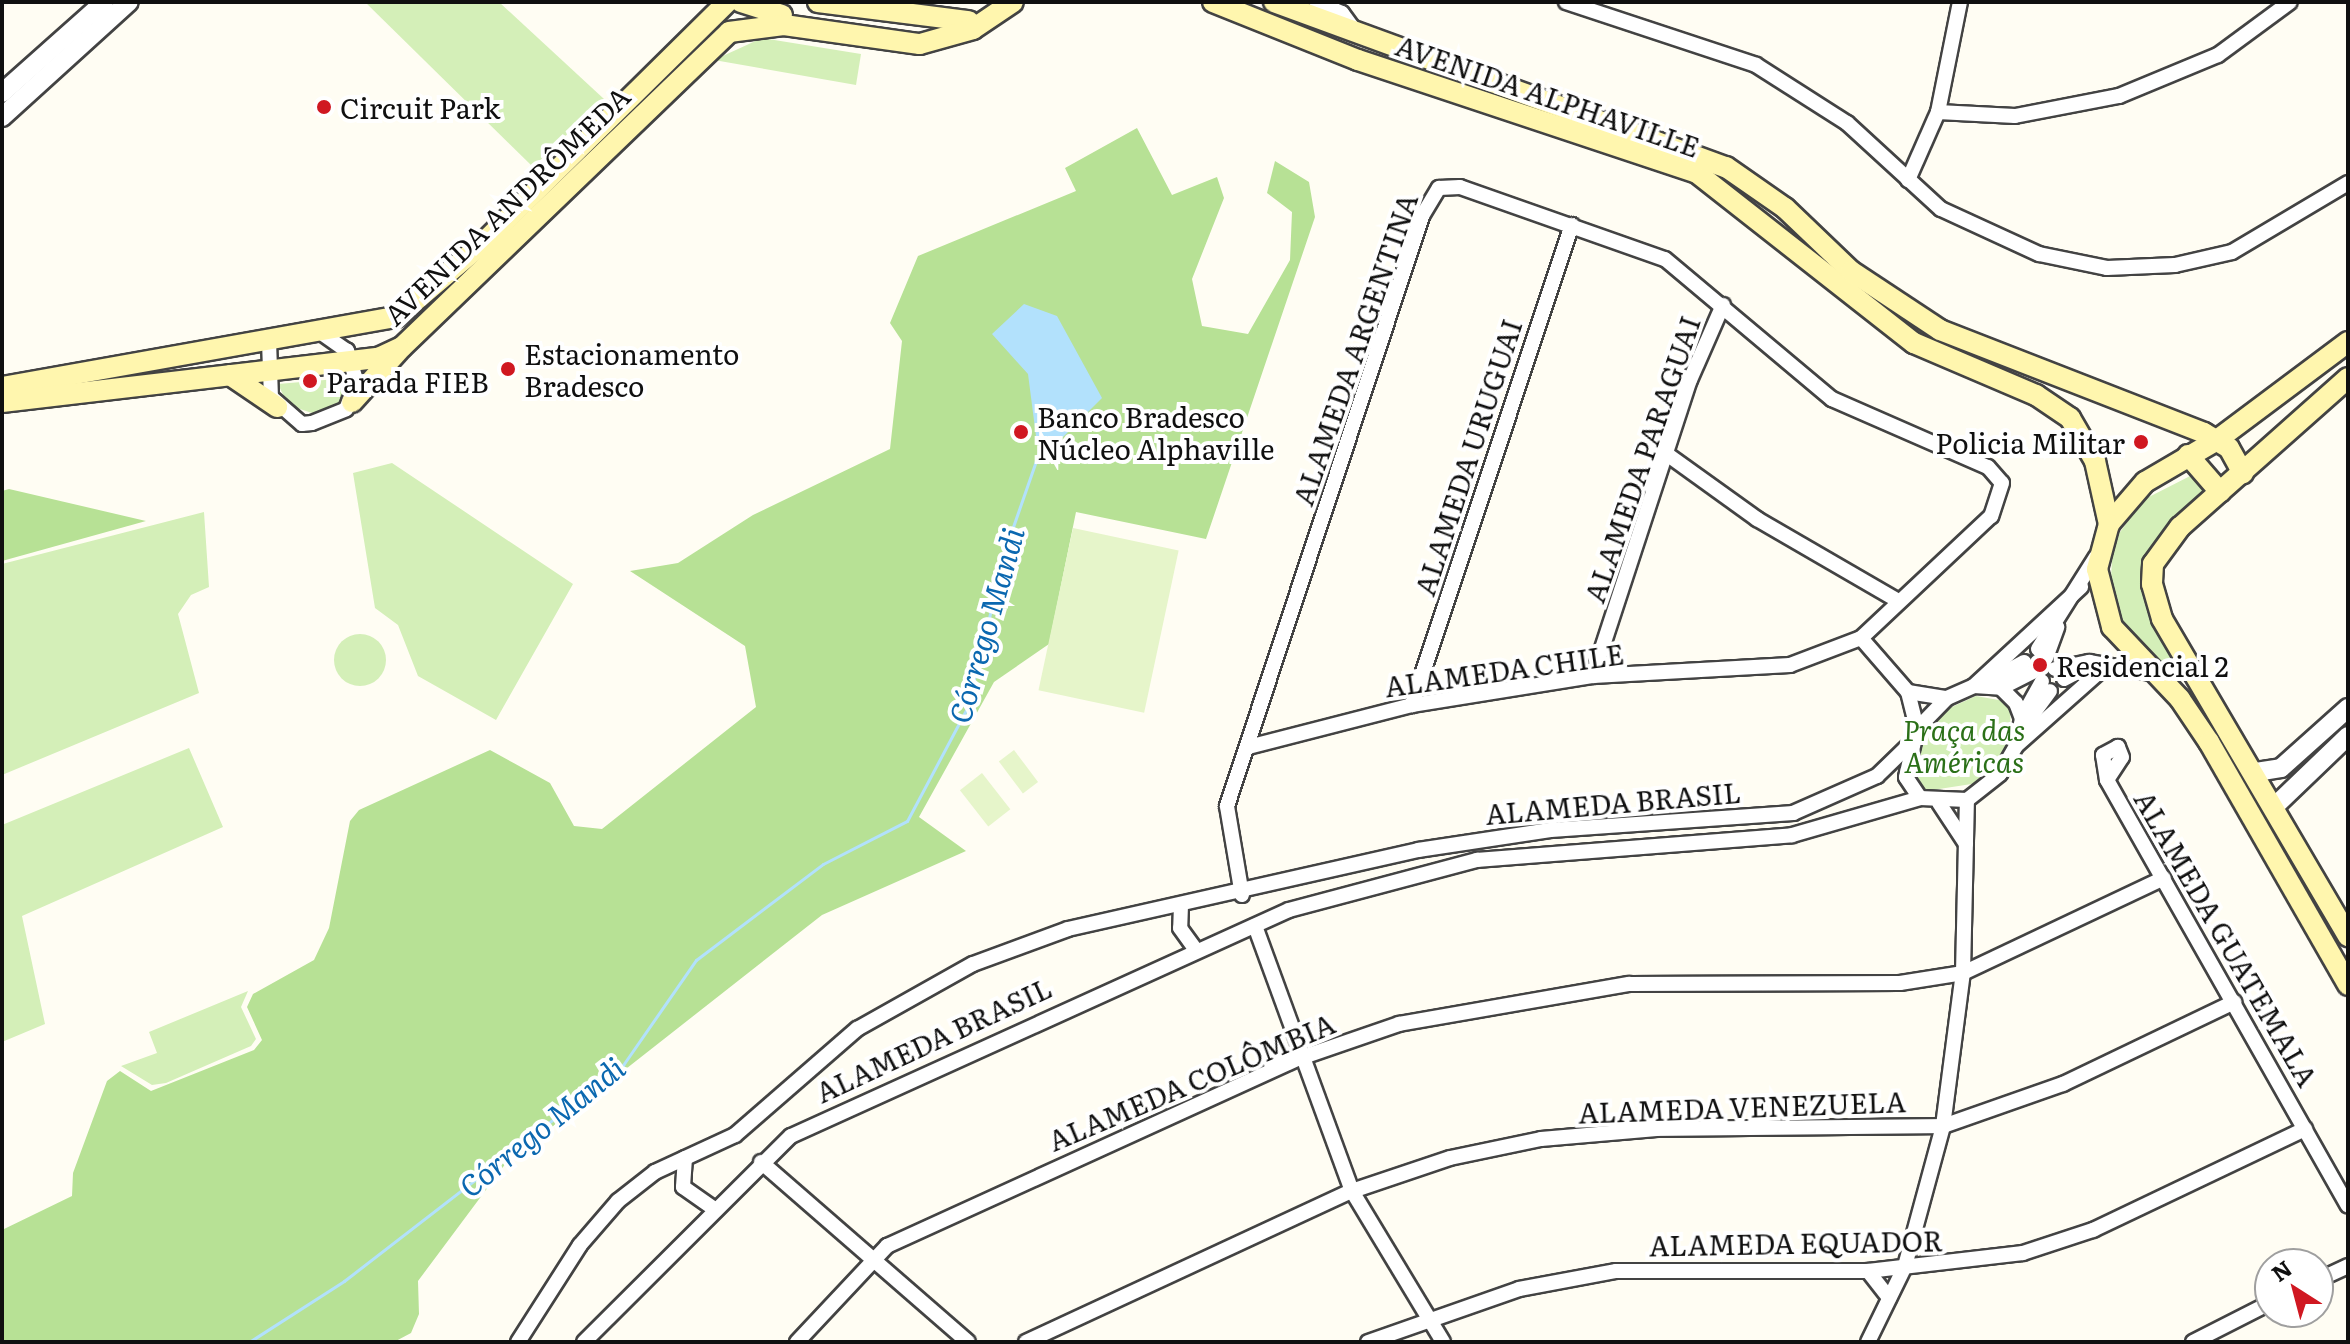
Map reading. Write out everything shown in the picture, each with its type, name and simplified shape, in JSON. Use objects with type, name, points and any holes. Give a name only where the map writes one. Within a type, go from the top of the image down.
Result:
[{"type":"main road","points":[[741,2],[894,30],[969,21],[1012,2]]},
{"type":"main road","points":[[818,2],[969,21]]},
{"type":"main road","name":"AVENIDA ANDRÔMEDA","points":[[2,387],[323,334],[405,312],[524,201],[550,189],[742,26],[920,44],[973,29],[1012,2]]},
{"type":"main road","name":"AVENIDA ALPHAVILLE","points":[[1213,2],[1338,53],[1697,173],[1914,343],[2036,395],[2070,418],[2095,461],[2109,524]]},
{"type":"main road","name":"AVENIDA ALPHAVILLE","points":[[1274,2],[1353,28],[1726,167],[1785,208],[1851,271],[1940,330],[2158,414]]},
{"type":"main road","name":"AVENIDA ANDRÔMEDA","points":[[2,402],[226,373],[265,375],[354,363],[402,347],[535,219],[550,189],[645,84],[722,8]]},
{"type":"main road","points":[[1338,53],[1353,28]]},
{"type":"main road","points":[[645,84],[649,106]]},
{"type":"main road","points":[[524,201],[535,219]]},
{"type":"main road","points":[[2348,342],[2262,409],[2217,440],[2145,482],[2109,524],[2098,553],[2112,627],[2151,673],[2170,690],[2209,742],[2348,985]]},
{"type":"main road","points":[[352,402],[402,347]]},
{"type":"main road","points":[[226,373],[277,407]]},
{"type":"main road","points":[[2348,378],[2220,492],[2153,564],[2158,610],[2256,772],[2348,936]]},
{"type":"main road","points":[[2158,414],[2215,421],[2262,409]]},
{"type":"main road","points":[[2158,414],[2217,440],[2243,473]]},
{"type":"main road","points":[[2188,455],[2220,492]]},
{"type":"main road","points":[[2170,690],[2189,663]]},
{"type":"street","points":[[2,93],[104,2]]},
{"type":"street","points":[[2,117],[129,2]]},
{"type":"street","points":[[1316,2],[1342,13],[1353,28]]},
{"type":"street","points":[[1566,2],[1756,65],[1836,115],[1908,180],[1988,235],[2107,268],[2175,265],[2232,252],[2348,183]]},
{"type":"street","points":[[1908,180],[1938,112],[1960,2]]},
{"type":"street","points":[[1938,112],[2015,116],[2119,96],[2218,55],[2290,2]]},
{"type":"street","name":"ALAMEDA ARGENTINA","points":[[1242,895],[1227,806],[1432,195],[1460,187],[1665,259],[1832,399],[1988,467],[2002,483],[1991,516],[1895,599],[1861,638]]},
{"type":"street","name":"ALAMEDA URUGUAI","points":[[1412,705],[1572,225]]},
{"type":"street","name":"ALAMEDA PARAGUAI","points":[[1593,676],[1723,305]]},
{"type":"street","points":[[269,341],[265,375],[277,407],[302,424],[327,420],[352,402],[354,363],[323,334]]},
{"type":"street","points":[[1668,455],[1757,519],[1895,599]]},
{"type":"street","points":[[2050,658],[2063,612],[2081,587],[2098,553]]},
{"type":"street","points":[[1978,685],[2081,587]]},
{"type":"street","points":[[2050,658],[2063,612]]},
{"type":"street","points":[[1861,638],[1908,692],[1917,729]]},
{"type":"street","name":"ALAMEDA CHILE","points":[[1248,747],[1412,705],[1593,676],[1761,671],[1861,638]]},
{"type":"street","points":[[2050,658],[2151,673]]},
{"type":"street","points":[[2019,732],[2100,664]]},
{"type":"street","points":[[1978,685],[2001,688],[2033,671]]},
{"type":"street","points":[[2033,671],[2019,732],[2000,774],[1967,800],[1939,803],[1920,798],[1906,777],[1910,744],[1917,729],[1947,698],[1978,685],[2033,671]]},
{"type":"street","points":[[2001,688],[2019,732]]},
{"type":"street","points":[[1908,692],[1947,698]]},
{"type":"street","points":[[2256,772],[2281,768],[2348,708]]},
{"type":"street","points":[[2275,806],[2348,736]]},
{"type":"street","name":"ALAMEDA BRASIL","points":[[518,1342],[571,1257],[618,1201],[685,1158],[735,1135],[844,1039],[914,992],[1068,929],[1242,895],[1486,839],[1793,813],[1877,776],[1910,744]]},
{"type":"street","points":[[2301,752],[2314,768]]},
{"type":"street","name":"ALAMEDA GUATEMALA","points":[[2107,780],[2348,1206]]},
{"type":"street","name":"ALAMEDA BRASIL","points":[[584,1342],[761,1162],[833,1113],[1195,949],[1313,902],[1543,849],[1792,835],[1920,798]]},
{"type":"street","points":[[1868,1342],[1899,1270],[1943,1126],[1963,973],[1967,800]]},
{"type":"street","points":[[1939,803],[1966,844]]},
{"type":"street","name":"ALAMEDA COLÔMBIA","points":[[797,1342],[871,1257],[1300,1058],[1442,1014],[1615,986],[1900,983],[1963,973],[2164,878]]},
{"type":"street","points":[[1305,881],[1313,902]]},
{"type":"street","points":[[1181,905],[1180,928],[1195,949]]},
{"type":"street","points":[[1255,926],[1300,1058],[1352,1191],[1443,1342]]},
{"type":"street","name":"ALAMEDA VENEZUELA","points":[[1026,1342],[1352,1191],[1541,1139],[1657,1129],[1943,1126],[2063,1084],[2234,1002]]},
{"type":"street","name":"ALAMEDA EQUADOR","points":[[1368,1342],[1428,1316],[1616,1271],[1868,1271],[1967,1264],[2093,1230],[2305,1129]]},
{"type":"street","points":[[685,1158],[683,1187],[716,1210]]},
{"type":"street","points":[[761,1162],[968,1342]]},
{"type":"street","points":[[1868,1271],[1889,1298]]},
{"type":"street","points":[[2193,1342],[2254,1311]]},
{"type":"green space","points":[[365,2],[499,2],[604,99],[533,167]]},
{"type":"green space","points":[[762,38],[861,54],[856,85],[714,60]]},
{"type":"green space","points":[[1137,128],[1172,195],[1217,177],[1224,198],[1192,279],[1202,326],[1248,334],[1290,260],[1292,212],[1267,193],[1275,161],[1309,182],[1315,217],[1206,539],[1076,512],[1049,644],[994,682],[919,817],[966,851],[822,915],[506,1163],[418,1281],[419,1314],[411,1333],[394,1342],[2,1342],[2,1230],[72,1196],[73,1173],[107,1081],[120,1071],[151,1091],[254,1050],[262,1040],[247,1007],[253,994],[314,960],[329,928],[350,821],[359,810],[490,750],[550,783],[574,826],[602,829],[756,707],[745,646],[630,571],[678,563],[753,515],[890,449],[902,341],[890,323],[918,256],[1076,191],[1065,168]]},
{"type":"green space","points":[[348,378],[340,402],[318,415],[288,405],[278,384]]},
{"type":"green space","points":[[392,463],[573,584],[496,720],[418,676],[398,625],[375,608],[353,473]]},
{"type":"green space","points":[[2198,472],[2208,493],[2170,522],[2141,575],[2146,602],[2174,657],[2167,672],[2117,615],[2110,596],[2113,542],[2143,500]]},
{"type":"green space","points":[[9,489],[146,521],[2,561],[2,491]]},
{"type":"green space","points":[[204,512],[209,587],[191,595],[178,614],[199,693],[2,775],[2,564]]},
{"type":"green space","points":[[1073,528],[1179,550],[1144,713],[1038,690]]},
{"type":"green space","points":[[360,634],[378,642],[386,660],[378,678],[360,686],[342,678],[334,660],[342,642]]},
{"type":"green space","name":"Praça das Américas","points":[[1976,696],[2010,702],[2011,744],[1978,783],[1926,791],[1915,777],[1920,743],[1943,711]]},
{"type":"green space","points":[[189,748],[223,827],[22,916],[45,1024],[2,1042],[2,825]]},
{"type":"green space","points":[[1014,750],[1038,782],[1023,793],[999,761]]},
{"type":"green space","points":[[982,773],[1010,809],[988,826],[960,790]]},
{"type":"green space","points":[[248,991],[241,1007],[256,1039],[251,1046],[166,1083],[152,1085],[121,1066],[157,1053],[149,1032]]},
{"type":"water","points":[[1024,304],[1057,316],[1102,398],[1058,442],[1036,436],[1028,374],[992,334]]},
{"type":"waterway","name":"Córrego Mandi","points":[[249,1342],[344,1281],[623,1065],[696,960],[823,864],[907,821],[967,708],[1007,544],[1044,438]]},
{"type":"place","name":"Circuit Park","points":[[324,107]]},
{"type":"place","name":"Estacionamento Bradesco","points":[[508,369]]},
{"type":"place","name":"Parada FIEB","points":[[310,381]]},
{"type":"place","name":"Banco Bradesco Núcleo Alphaville","points":[[1021,432]]},
{"type":"place","name":"Policia Militar","points":[[2141,442]]},
{"type":"place","name":"Residencial 2","points":[[2040,665]]}]
